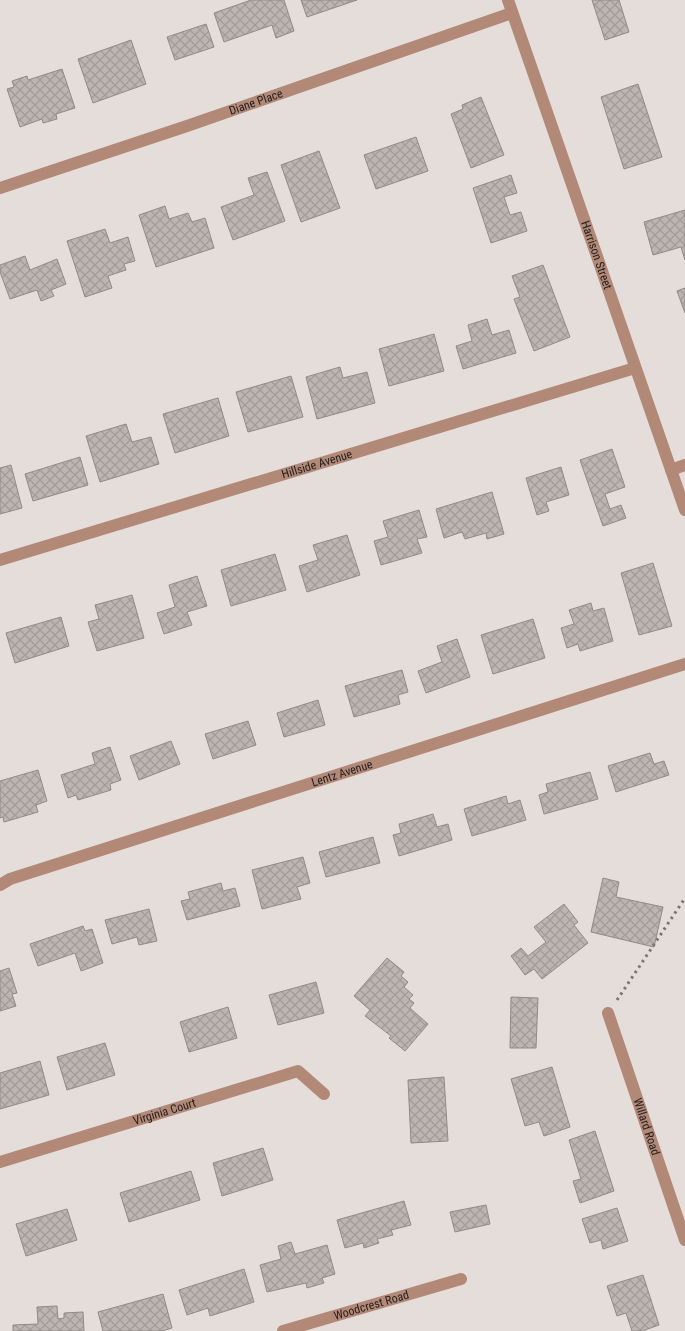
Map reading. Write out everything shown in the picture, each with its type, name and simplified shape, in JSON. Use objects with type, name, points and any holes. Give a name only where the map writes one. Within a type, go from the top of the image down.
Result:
[{"type":"street","name":"Harrison Street","points":[[508,0],[685,510]]},
{"type":"street","name":"Diane Place","points":[[0,188],[187,126],[512,12]]},
{"type":"street","name":"Hillside Avenue","points":[[0,560],[635,368]]},
{"type":"street","points":[[671,470],[685,466]]},
{"type":"street","name":"Lentz Avenue","points":[[0,885],[10,879],[685,664]]},
{"type":"street","name":"Willard Road","points":[[608,1013],[685,1240]]},
{"type":"street","name":"Virginia Court","points":[[0,1162],[298,1072],[324,1094]]},
{"type":"street","name":"Woodcrest Road","points":[[283,1331],[461,1279]]},
{"type":"path","points":[[608,1013],[685,898]]},
{"type":"building","points":[[251,0],[284,0],[294,31],[276,38],[272,25],[224,42],[214,13]]},
{"type":"building","points":[[301,0],[357,0],[307,17]]},
{"type":"building","points":[[592,0],[619,0],[629,32],[605,40]]},
{"type":"building","points":[[206,24],[214,47],[175,60],[167,37]]},
{"type":"building","points":[[131,40],[146,84],[93,103],[78,59]]},
{"type":"building","points":[[62,69],[75,108],[56,114],[57,119],[43,123],[42,119],[20,127],[7,89],[14,87],[12,81],[27,76],[28,80]]},
{"type":"building","points":[[638,84],[662,157],[624,169],[601,97]]},
{"type":"building","points":[[481,97],[504,155],[471,168],[451,114],[463,109],[462,105]]},
{"type":"building","points":[[416,137],[428,171],[376,189],[364,155]]},
{"type":"building","points":[[319,151],[340,208],[301,222],[281,165]]},
{"type":"building","points":[[267,172],[285,221],[233,240],[221,207],[254,195],[248,178]]},
{"type":"building","points":[[511,175],[517,193],[504,197],[510,215],[521,212],[527,231],[491,243],[473,188]]},
{"type":"building","points":[[165,206],[169,219],[188,213],[192,222],[205,218],[214,248],[156,267],[139,215]]},
{"type":"building","points":[[685,210],[685,260],[681,247],[653,255],[644,222]]},
{"type":"building","points":[[105,229],[110,243],[128,237],[135,261],[124,264],[126,270],[108,276],[112,288],[85,297],[67,241]]},
{"type":"building","points":[[25,256],[30,270],[57,259],[66,284],[51,290],[54,296],[41,301],[37,290],[10,299],[0,272],[0,265]]},
{"type":"building","points":[[543,265],[570,337],[534,351],[514,299],[520,297],[512,276]]},
{"type":"building","points":[[685,288],[685,313],[677,291]]},
{"type":"building","points":[[487,319],[492,335],[509,330],[516,353],[463,369],[456,346],[472,341],[468,325]]},
{"type":"building","points":[[434,334],[444,371],[389,386],[379,349]]},
{"type":"building","points":[[340,367],[343,378],[367,372],[375,403],[317,419],[306,377]]},
{"type":"building","points":[[291,376],[303,417],[248,432],[236,392]]},
{"type":"building","points":[[218,398],[229,436],[175,453],[163,414]]},
{"type":"building","points":[[126,424],[132,442],[151,437],[159,464],[100,482],[86,436]]},
{"type":"building","points":[[612,449],[625,487],[605,494],[610,509],[621,505],[626,518],[603,526],[580,460]]},
{"type":"building","points":[[80,457],[88,485],[33,501],[25,474]]},
{"type":"building","points":[[11,465],[22,508],[0,514],[0,468]]},
{"type":"building","points":[[561,467],[569,495],[546,502],[549,511],[537,515],[526,478]]},
{"type":"building","points":[[492,492],[504,534],[487,539],[486,533],[465,539],[462,532],[444,538],[436,509]]},
{"type":"building","points":[[419,510],[427,537],[417,539],[422,553],[381,565],[374,541],[388,537],[383,521]]},
{"type":"building","points":[[347,535],[360,575],[307,592],[299,566],[318,560],[313,545]]},
{"type":"building","points":[[275,554],[286,590],[231,606],[221,570]]},
{"type":"building","points":[[653,563],[672,626],[639,635],[621,573]]},
{"type":"building","points":[[197,576],[207,606],[187,612],[192,625],[164,634],[157,613],[175,607],[169,585]]},
{"type":"building","points":[[132,595],[144,638],[97,651],[88,622],[99,619],[95,605]]},
{"type":"building","points":[[591,603],[593,611],[604,608],[613,641],[580,651],[578,644],[567,648],[561,628],[574,624],[569,610]]},
{"type":"building","points":[[61,617],[69,646],[15,663],[6,633]]},
{"type":"building","points":[[533,619],[545,658],[493,674],[481,635]]},
{"type":"building","points":[[457,639],[470,677],[426,693],[418,671],[442,662],[437,646]]},
{"type":"building","points":[[402,670],[408,692],[398,695],[400,704],[354,717],[345,686]]},
{"type":"building","points":[[318,700],[325,725],[284,737],[277,713]]},
{"type":"building","points":[[248,721],[256,745],[213,759],[205,734]]},
{"type":"building","points":[[171,741],[180,764],[139,780],[130,756]]},
{"type":"building","points":[[110,747],[121,780],[110,784],[111,790],[78,800],[76,795],[68,798],[61,775],[95,764],[92,753]]},
{"type":"building","points":[[650,753],[654,764],[664,761],[669,775],[616,792],[608,766]]},
{"type":"building","points":[[38,770],[47,801],[36,805],[38,812],[4,822],[3,817],[0,818],[0,781]]},
{"type":"building","points":[[590,772],[598,799],[544,814],[539,795],[548,792],[546,784]]},
{"type":"building","points":[[506,796],[508,804],[520,800],[526,820],[472,836],[464,809]]},
{"type":"building","points":[[433,814],[437,827],[448,824],[452,840],[399,856],[393,835],[401,833],[399,824]]},
{"type":"building","points":[[373,837],[380,863],[326,877],[319,852]]},
{"type":"building","points":[[303,857],[310,883],[297,887],[301,899],[262,909],[252,870]]},
{"type":"building","points":[[603,878],[619,882],[616,897],[663,907],[654,947],[591,932]]},
{"type":"building","points":[[221,883],[223,891],[235,888],[240,906],[187,920],[181,901],[190,899],[188,892]]},
{"type":"building","points":[[564,904],[578,922],[574,925],[588,943],[542,979],[534,969],[525,975],[511,956],[521,948],[528,956],[546,942],[534,927]]},
{"type":"building","points":[[149,909],[157,941],[139,945],[137,937],[112,944],[105,920]]},
{"type":"building","points":[[83,926],[85,931],[92,929],[103,963],[81,971],[75,953],[38,966],[30,944]]},
{"type":"building","points":[[387,958],[404,972],[401,976],[408,982],[404,987],[413,995],[409,999],[414,1003],[410,1008],[428,1024],[405,1051],[389,1038],[391,1036],[365,1016],[370,1010],[354,996]]},
{"type":"building","points":[[9,968],[17,993],[12,994],[16,1006],[0,1011],[0,971]]},
{"type":"building","points":[[316,982],[324,1013],[278,1025],[269,995]]},
{"type":"building","points":[[511,997],[538,998],[536,1048],[510,1048]]},
{"type":"building","points":[[228,1007],[237,1038],[189,1052],[180,1022]]},
{"type":"building","points":[[105,1043],[115,1075],[67,1090],[57,1057]]},
{"type":"building","points":[[40,1061],[49,1095],[0,1109],[0,1073]]},
{"type":"building","points":[[552,1067],[570,1127],[544,1136],[539,1122],[525,1126],[511,1079]]},
{"type":"building","points":[[444,1077],[448,1141],[411,1143],[408,1080]]},
{"type":"building","points":[[595,1131],[614,1191],[580,1203],[573,1181],[581,1179],[569,1140]]},
{"type":"building","points":[[263,1148],[273,1180],[222,1196],[213,1163]]},
{"type":"building","points":[[191,1171],[200,1200],[129,1222],[120,1193]]},
{"type":"building","points":[[404,1201],[411,1225],[391,1230],[393,1235],[377,1239],[379,1243],[364,1248],[363,1243],[345,1248],[337,1220]]},
{"type":"building","points":[[486,1205],[490,1224],[455,1232],[450,1212]]},
{"type":"building","points":[[617,1208],[628,1241],[603,1249],[601,1240],[590,1243],[582,1219]]},
{"type":"building","points":[[67,1209],[77,1240],[26,1256],[16,1224]]},
{"type":"building","points":[[291,1242],[295,1254],[327,1245],[335,1274],[322,1278],[324,1283],[307,1288],[306,1283],[267,1292],[260,1265],[281,1259],[278,1246]]},
{"type":"building","points":[[244,1269],[254,1302],[210,1316],[208,1308],[187,1315],[179,1290]]},
{"type":"building","points":[[643,1275],[659,1325],[642,1331],[632,1331],[626,1313],[617,1316],[607,1286]]},
{"type":"building","points":[[163,1294],[172,1328],[162,1331],[103,1331],[98,1312]]},
{"type":"building","points":[[57,1306],[58,1319],[64,1318],[64,1313],[83,1312],[84,1331],[13,1331],[13,1325],[38,1324],[37,1307]]}]
